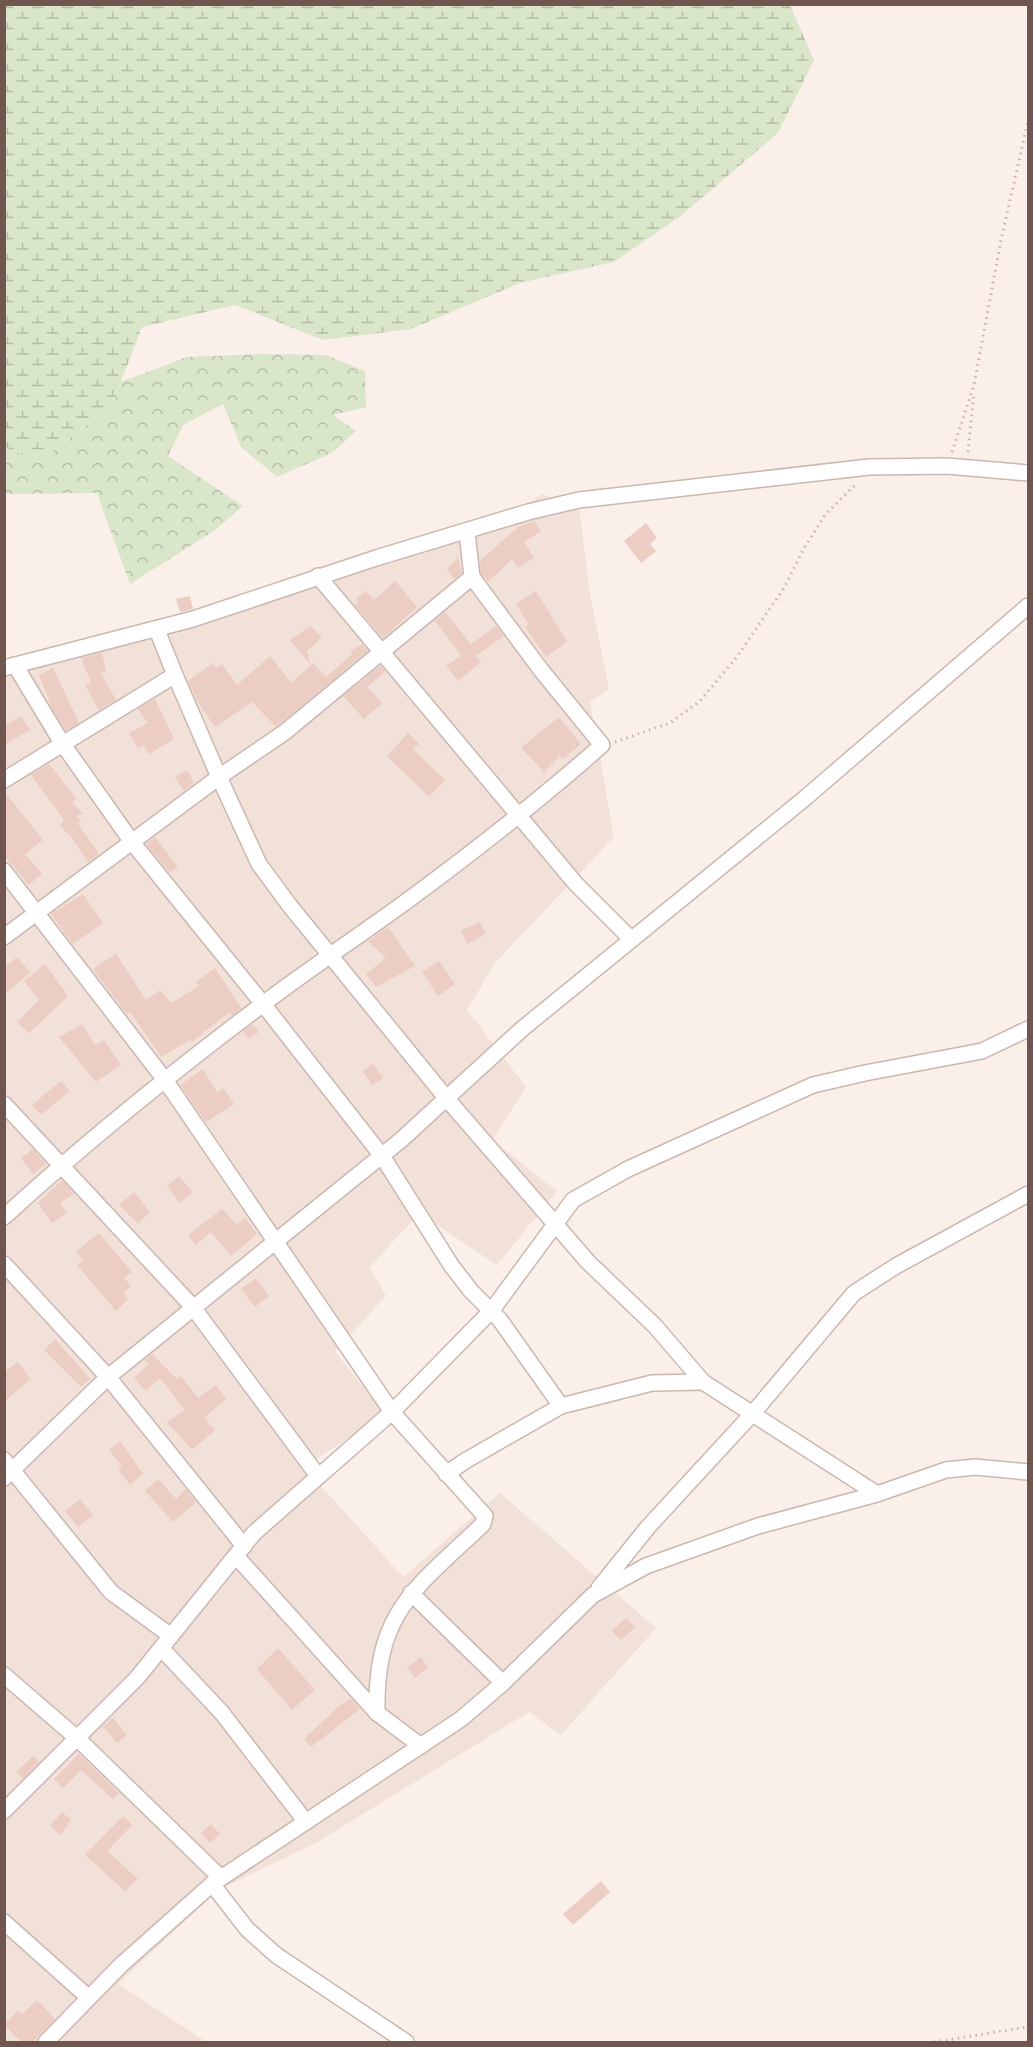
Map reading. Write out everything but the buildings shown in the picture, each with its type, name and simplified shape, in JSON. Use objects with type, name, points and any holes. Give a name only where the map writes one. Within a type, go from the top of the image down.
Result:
[{"type":"street","points":[[561,1406],[492,1310],[471,1291],[451,1265],[382,1156],[132,842],[10,666],[157,630],[318,576],[528,512],[579,500],[869,467],[947,466],[1029,473]]},
{"type":"street","points":[[4,1216],[165,1080],[263,1004],[519,816],[602,745],[541,670],[472,578],[467,532]]},
{"type":"street","points":[[318,576],[576,884],[631,939]]},
{"type":"street","points":[[4,937],[219,777],[285,732],[472,578]]},
{"type":"street","points":[[306,1822],[166,1643],[111,1592],[7,1469],[108,1377],[192,1306],[382,1156],[447,1099],[497,1050],[804,799],[1029,606]]},
{"type":"street","points":[[157,630],[219,777],[259,864],[290,906],[447,1099],[588,1262],[655,1326],[703,1382],[877,1494]]},
{"type":"street","points":[[4,780],[175,675]]},
{"type":"street","points":[[4,871],[38,911],[165,1080],[274,1243],[392,1412],[485,1516],[486,1521],[411,1593],[397,1614],[382,1646],[376,1684],[377,1713]]},
{"type":"street","points":[[4,1811],[78,1738],[166,1643],[240,1551],[282,1506],[392,1412],[492,1310],[556,1225],[563,1210],[573,1200],[628,1169],[813,1085],[982,1051],[1029,1029]]},
{"type":"street","points":[[4,1104],[192,1306],[318,1476]]},
{"type":"street","points":[[46,2043],[88,1997],[216,1881],[461,1719],[503,1683],[593,1595],[648,1527],[753,1413],[844,1302],[862,1286],[1029,1194]]},
{"type":"street","points":[[4,1264],[108,1377],[240,1551],[377,1713],[421,1746]]},
{"type":"street","points":[[446,1474],[561,1406],[652,1383],[703,1382]]},
{"type":"street","points":[[593,1595],[646,1566],[748,1529],[877,1494],[946,1470],[975,1467],[1029,1472]]},
{"type":"street","points":[[411,1593],[503,1683]]},
{"type":"street","points":[[4,1675],[78,1738],[216,1881],[247,1929],[276,1955],[406,2043]]},
{"type":"street","points":[[4,1922],[88,1997]]},
{"type":"path","points":[[967,467],[974,386],[1001,240],[1029,121]]},
{"type":"path","points":[[947,466],[974,386]]},
{"type":"path","points":[[602,745],[670,723],[700,701],[742,650],[784,588],[813,532],[841,498]]},
{"type":"path","points":[[934,2043],[1029,2027]]},
{"type":"shaded area","points":[[542,494],[579,506],[589,588],[609,690],[590,702],[614,837],[495,963],[467,1010],[526,1087],[492,1140],[557,1191],[497,1265],[419,1213],[370,1267],[386,1296],[335,1352],[385,1414],[304,1467],[403,1577],[500,1493],[656,1628],[561,1735],[529,1712],[314,1844],[218,1890],[118,1984],[207,2042],[5,2042],[4,659],[198,616],[484,534]]},
{"type":"green space","points":[[5,4],[790,5],[814,60],[778,133],[682,215],[614,262],[520,283],[411,329],[323,340],[235,305],[142,327],[112,405],[39,462],[5,447]]},
{"type":"green space","points":[[261,354],[326,355],[365,371],[366,407],[333,415],[356,431],[332,453],[277,477],[241,447],[223,404],[183,425],[168,456],[243,506],[214,531],[130,584],[97,493],[5,494],[5,447],[39,462],[112,405],[121,382],[187,357]]}]
